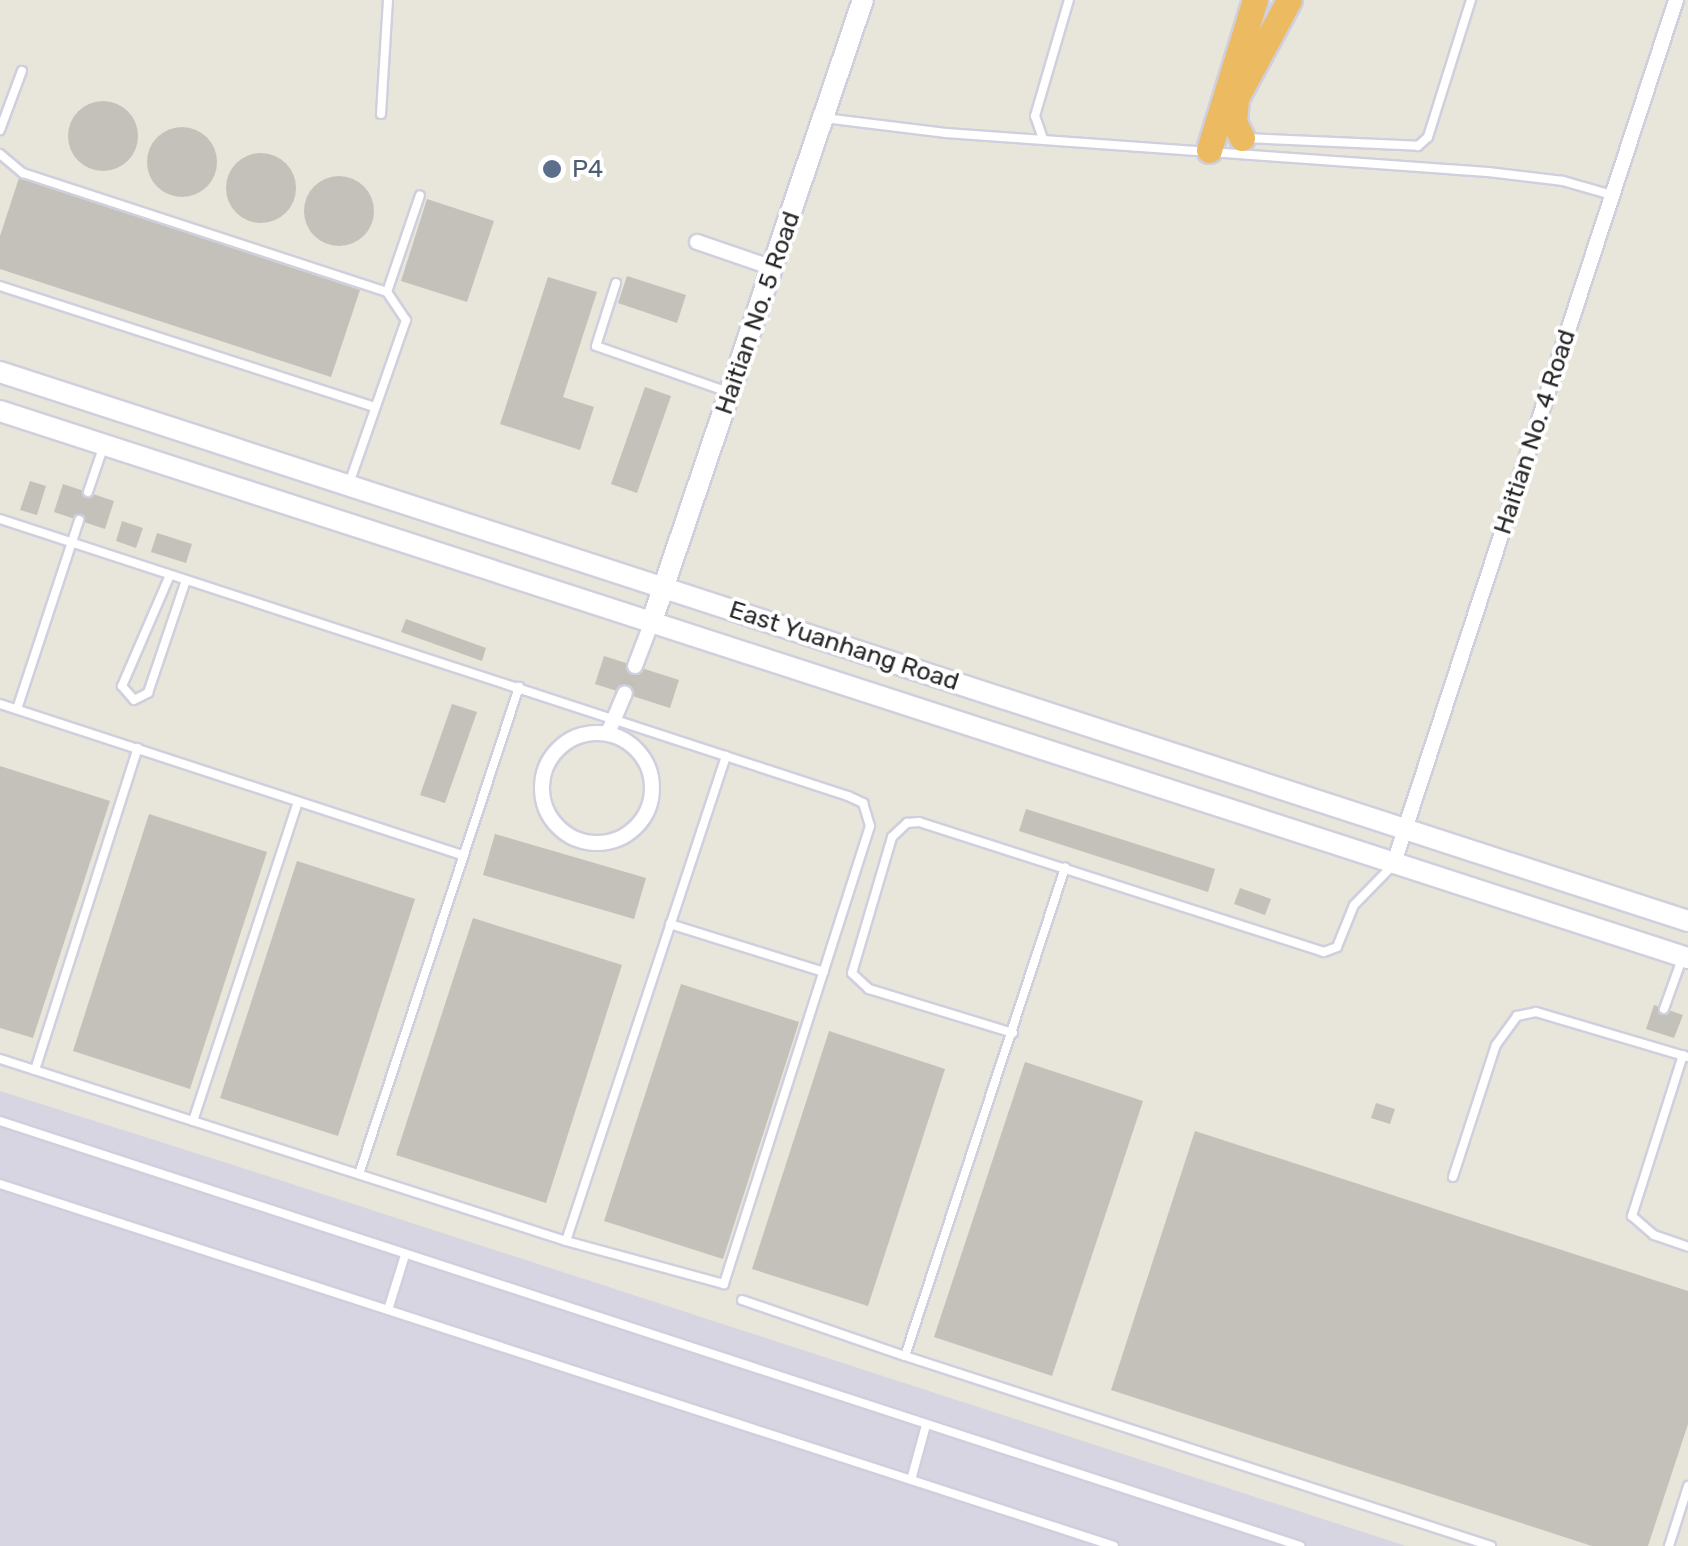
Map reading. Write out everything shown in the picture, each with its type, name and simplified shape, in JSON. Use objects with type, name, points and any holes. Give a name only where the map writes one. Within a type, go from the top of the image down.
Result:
[{"type":"highway","points":[[1210,150],[1254,0]]},
{"type":"highway","points":[[1242,138],[1234,122],[1236,98],[1288,0]]},
{"type":"street","name":"Haitian No. 5 Road","points":[[651,624],[863,0]]},
{"type":"street","name":"Haitian No. 4 Road","points":[[1394,864],[1676,0]]},
{"type":"street","points":[[697,242],[773,268]]},
{"type":"street","name":"East Yuanhang Road","points":[[0,372],[1688,921]]},
{"type":"street","name":"East Yuanhang Road","points":[[0,411],[1685,957]]},
{"type":"street","points":[[635,666],[651,624]]},
{"type":"street","points":[[608,733],[625,694]]},
{"type":"street","points":[[608,733],[630,743],[646,761],[653,785],[648,809],[618,839],[580,840],[550,816],[543,775],[568,741],[608,733]]},
{"type":"lane","points":[[381,114],[388,0]]},
{"type":"lane","points":[[1043,139],[1035,116],[1069,0]]},
{"type":"lane","points":[[1242,138],[1418,146],[1428,137],[1471,0]]},
{"type":"lane","points":[[0,130],[22,72]]},
{"type":"lane","points":[[824,118],[1043,139],[1488,172],[1564,181],[1612,196]]},
{"type":"lane","points":[[0,154],[24,173],[388,292],[406,320],[349,485]]},
{"type":"lane","points":[[388,292],[420,195]]},
{"type":"lane","points":[[616,283],[596,346],[731,394]]},
{"type":"lane","points":[[0,286],[376,407]]},
{"type":"lane","points":[[88,492],[104,445]]},
{"type":"lane","points":[[0,519],[848,796],[869,812],[824,972],[724,1284],[566,1241],[0,1058]]},
{"type":"lane","points":[[17,710],[79,520]]},
{"type":"lane","points":[[170,574],[122,686],[134,700],[148,693],[186,580]]},
{"type":"lane","points":[[359,1174],[519,687]]},
{"type":"lane","points":[[0,704],[464,856]]},
{"type":"lane","points":[[35,1070],[138,748]]},
{"type":"lane","points":[[566,1241],[726,756]]},
{"type":"lane","points":[[193,1121],[298,802]]},
{"type":"lane","points":[[1012,1033],[856,980],[892,837],[902,826],[920,822],[1324,952],[1337,947],[1354,905],[1394,864]]},
{"type":"lane","points":[[906,1356],[1065,868]]},
{"type":"lane","points":[[670,924],[824,972]]},
{"type":"lane","points":[[1664,1008],[1685,957]]},
{"type":"lane","points":[[1452,1177],[1496,1045],[1517,1016],[1536,1012],[1653,1046],[1686,1056],[1632,1216],[1654,1235],[1688,1247]]},
{"type":"lane","points":[[1653,1046],[1656,1032]]},
{"type":"lane","points":[[0,1122],[1300,1546]]},
{"type":"lane","points":[[0,1184],[1114,1546]]},
{"type":"lane","points":[[388,1310],[406,1255]]},
{"type":"lane","points":[[742,1300],[1490,1546]]},
{"type":"lane","points":[[911,1480],[926,1424]]},
{"type":"lane","points":[[1669,1546],[1688,1486]]},
{"type":"shaded area","points":[[0,1091],[258,1173],[1406,1546],[0,1546]]},
{"type":"building","points":[[103,101],[117,103],[128,111],[136,122],[136,150],[128,161],[117,169],[103,171],[89,169],[78,161],[70,150],[68,136],[70,122],[78,111],[89,103]]},
{"type":"building","points":[[182,127],[207,137],[217,162],[207,187],[182,197],[157,187],[147,162],[157,137]]},
{"type":"building","points":[[261,153],[286,163],[296,188],[286,213],[261,223],[236,213],[226,188],[236,163]]},
{"type":"building","points":[[339,176],[353,178],[364,186],[372,197],[372,225],[364,236],[353,244],[339,246],[325,244],[314,236],[306,225],[304,211],[306,197],[314,186],[325,178]]},
{"type":"building","points":[[19,178],[360,290],[331,377],[0,269],[0,236]]},
{"type":"building","points":[[427,199],[494,221],[467,302],[401,281]]},
{"type":"building","points":[[627,276],[686,295],[677,323],[618,303]]},
{"type":"building","points":[[548,277],[597,292],[563,397],[594,407],[580,450],[500,424]]},
{"type":"building","points":[[645,387],[671,396],[637,493],[611,484]]},
{"type":"building","points":[[30,481],[46,486],[37,515],[20,510]]},
{"type":"building","points":[[63,484],[114,501],[105,529],[54,512]]},
{"type":"building","points":[[122,521],[143,528],[136,548],[116,541]]},
{"type":"building","points":[[157,533],[192,544],[186,563],[151,552]]},
{"type":"building","points":[[406,619],[486,648],[482,661],[401,632]]},
{"type":"building","points":[[604,656],[679,680],[670,708],[595,684]]},
{"type":"building","points":[[452,704],[477,712],[445,803],[420,795]]},
{"type":"building","points":[[0,766],[110,801],[33,1038],[0,1028]]},
{"type":"building","points":[[1026,809],[1215,869],[1208,892],[1019,831]]},
{"type":"building","points":[[149,814],[267,852],[190,1089],[73,1051]]},
{"type":"building","points":[[495,834],[646,878],[634,919],[483,875]]},
{"type":"building","points":[[297,861],[415,899],[338,1136],[220,1098]]},
{"type":"building","points":[[1240,888],[1271,899],[1265,915],[1234,904]]},
{"type":"building","points":[[473,918],[622,965],[546,1203],[396,1155]]},
{"type":"building","points":[[681,984],[799,1022],[723,1259],[604,1221]]},
{"type":"building","points":[[1654,1005],[1683,1015],[1674,1038],[1646,1029]]},
{"type":"building","points":[[829,1031],[945,1069],[868,1306],[752,1269]]},
{"type":"building","points":[[1025,1062],[1143,1101],[1052,1376],[934,1337]]},
{"type":"building","points":[[1376,1103],[1395,1109],[1390,1124],[1371,1118]]},
{"type":"building","points":[[1195,1131],[1688,1291],[1688,1424],[1648,1546],[1592,1546],[1111,1390]]},
{"type":"tunnel","points":[[625,693],[635,666]]},
{"type":"place","name":"P4","points":[[552,169]]}]
